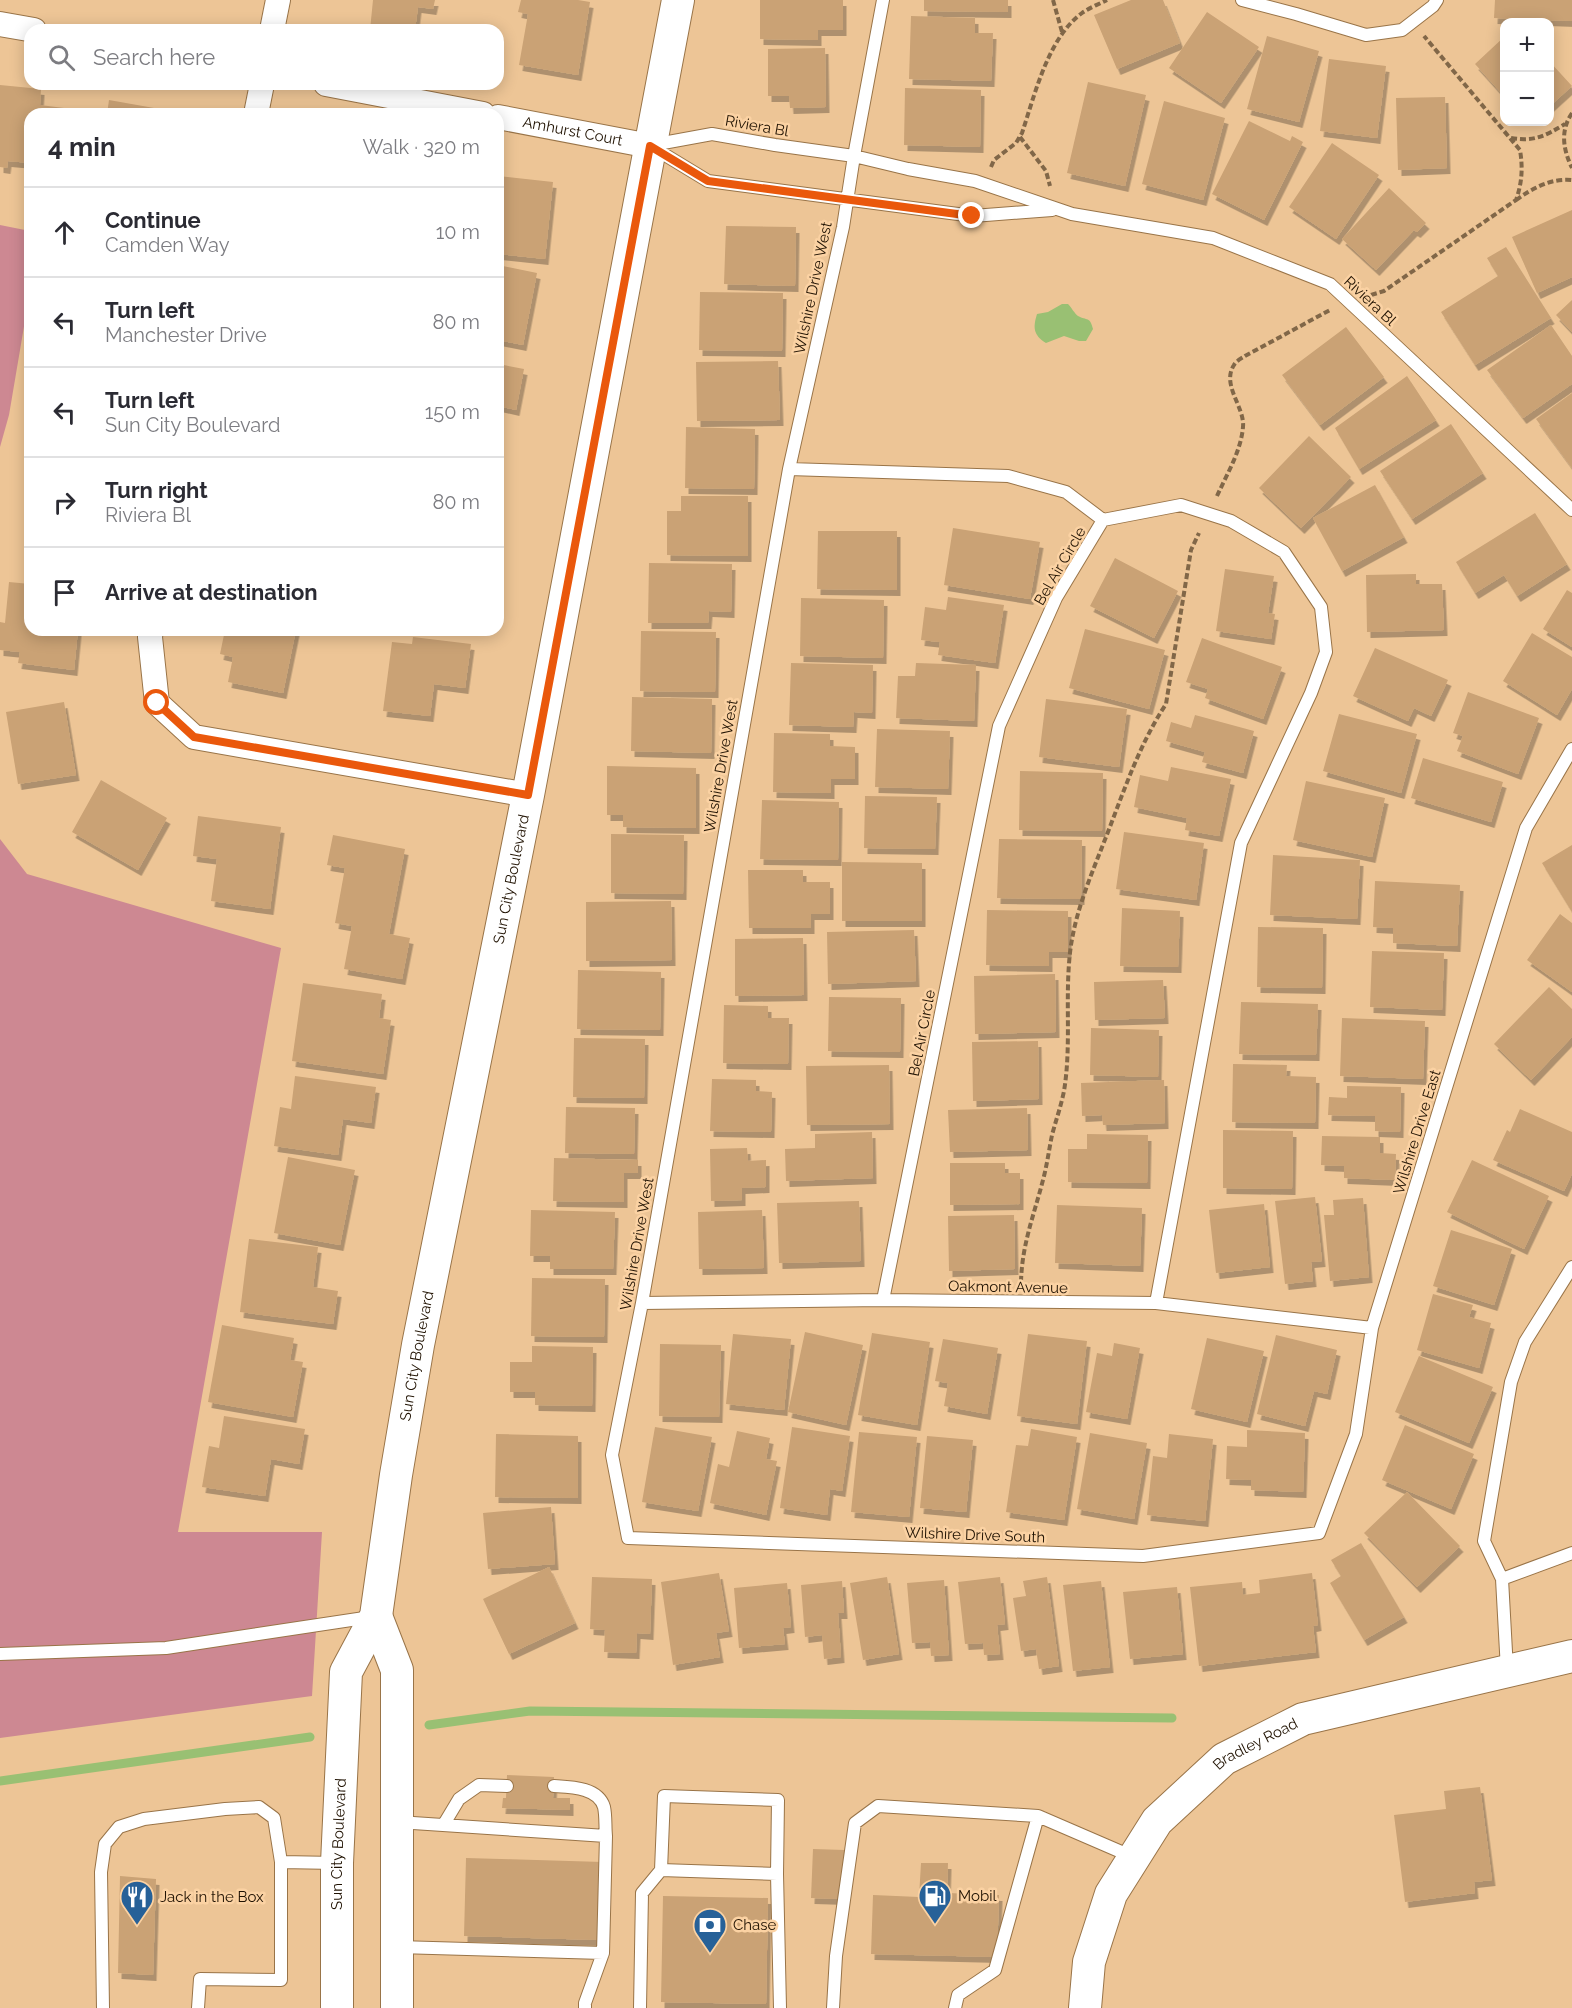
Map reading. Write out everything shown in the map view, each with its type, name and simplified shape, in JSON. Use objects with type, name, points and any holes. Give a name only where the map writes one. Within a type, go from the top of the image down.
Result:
[{"type":"street","points":[[273,24],[278,0]]},
{"type":"street","name":"Sun City Boulevard","points":[[337,2008],[337,1863],[346,1672],[376,1616],[396,1475],[418,1345],[528,795],[678,0]]},
{"type":"street","points":[[0,24],[24,28]]},
{"type":"street","points":[[257,108],[261,90]]},
{"type":"street","points":[[357,90],[452,108]]},
{"type":"street","name":"Amhurst Court","points":[[504,118],[650,146]]},
{"type":"street","points":[[150,636],[157,703],[194,737],[528,795]]},
{"type":"street","name":"Sun City Boulevard","points":[[376,1616],[397,1670],[397,2008]]},
{"type":"street","name":"Bradley Road","points":[[1085,2008],[1089,1962],[1111,1894],[1157,1821],[1224,1759],[1303,1719],[1572,1656]]},
{"type":"lane","name":"Wilshire Drive West","points":[[627,1538],[612,1455],[642,1303],[789,469],[843,226],[883,0]]},
{"type":"lane","points":[[1242,0],[1366,35],[1402,30],[1433,6],[1437,0]]},
{"type":"lane","name":"Riviera Bl","points":[[650,146],[712,134],[854,156],[986,185],[1072,214],[1213,238],[1330,284],[1572,510]]},
{"type":"lane","name":"Riviera Bl","points":[[650,146],[708,181],[972,216],[1056,210]]},
{"type":"lane","points":[[789,469],[1008,476],[1065,492],[1103,520]]},
{"type":"lane","name":"Bel Air Circle","points":[[883,1300],[999,726],[1056,598],[1103,520],[1181,505],[1231,521],[1284,552],[1321,607],[1326,652],[1311,693],[1241,843],[1156,1303]]},
{"type":"lane","name":"Wilshire Drive East","points":[[1319,1533],[1356,1434],[1372,1328],[1526,828],[1572,749]]},
{"type":"lane","points":[[1507,1672],[1502,1579],[1484,1541],[1511,1382],[1525,1342],[1572,1267]]},
{"type":"lane","name":"Oakmont Avenue","points":[[642,1303],[883,1300],[1156,1303],[1372,1328]]},
{"type":"lane","name":"Wilshire Drive South","points":[[627,1538],[1143,1556],[1319,1533]]},
{"type":"lane","points":[[1502,1579],[1572,1553]]},
{"type":"lane","points":[[0,1654],[166,1648],[376,1616]]},
{"type":"lane","points":[[444,1824],[459,1799],[479,1785],[507,1786]]},
{"type":"lane","points":[[554,1786],[591,1792],[603,1805],[606,1836],[603,1953],[585,2008]]},
{"type":"lane","points":[[640,2008],[642,1893],[661,1870],[664,1796],[778,1800],[780,2008]]},
{"type":"lane","points":[[833,2008],[836,1956],[855,1822],[878,1806],[1038,1816],[1134,1858]]},
{"type":"lane","points":[[103,2008],[101,1872],[105,1844],[119,1827],[156,1818],[259,1807],[274,1818],[281,1862],[280,1980],[200,1979],[198,2008]]},
{"type":"lane","points":[[955,2008],[958,1995],[995,1970],[1038,1816]]},
{"type":"lane","points":[[397,1822],[606,1836]]},
{"type":"lane","points":[[281,1862],[337,1863]]},
{"type":"lane","points":[[661,1870],[777,1874]]},
{"type":"lane","points":[[397,1947],[603,1953]]},
{"type":"path","points":[[1053,0],[1062,33]]},
{"type":"path","points":[[986,185],[994,160],[1016,143],[1020,137],[1051,52],[1062,33],[1082,13],[1107,0]]},
{"type":"path","points":[[1412,22],[1520,150],[1522,179],[1516,200]]},
{"type":"path","points":[[1510,137],[1524,140],[1542,137],[1565,124],[1572,114]]},
{"type":"path","points":[[1565,124],[1563,139],[1572,168]]},
{"type":"path","points":[[1020,137],[1046,171],[1056,210]]},
{"type":"path","points":[[1020,1302],[1022,1259],[1064,1093],[1068,1062],[1070,962],[1077,917],[1085,889],[1120,796],[1152,725],[1166,704],[1191,550],[1240,444],[1244,424],[1230,377],[1234,364],[1333,308],[1384,291],[1533,188],[1553,181],[1572,180]]},
{"type":"shaded area","points":[[0,225],[24,230],[24,326],[9,415],[0,447]]},
{"type":"shaded area","points":[[1062,304],[1068,304],[1078,316],[1091,322],[1093,329],[1086,341],[1064,336],[1046,343],[1036,334],[1037,314],[1048,312]]},
{"type":"shaded area","points":[[0,839],[27,874],[281,948],[178,1532],[322,1532],[312,1696],[0,1738]]},
{"type":"building","points":[[373,0],[435,0],[433,9],[418,7],[416,24],[371,24]]},
{"type":"building","points":[[521,0],[590,2],[578,75],[519,65],[528,14],[518,12]]},
{"type":"building","points":[[760,0],[843,0],[843,30],[818,30],[818,40],[760,39]]},
{"type":"building","points":[[924,0],[1008,0],[1008,12],[924,11]]},
{"type":"building","points":[[1131,0],[1163,0],[1180,43],[1117,69],[1094,15]]},
{"type":"building","points":[[1495,0],[1572,0],[1572,21],[1554,20],[1554,18],[1494,18]]},
{"type":"building","points":[[1207,12],[1259,47],[1221,103],[1169,68]]},
{"type":"building","points":[[911,16],[975,18],[975,33],[993,33],[991,81],[909,79]]},
{"type":"building","points":[[1267,36],[1319,51],[1299,122],[1247,109]]},
{"type":"building","points":[[1500,41],[1500,92],[1475,64]]},
{"type":"building","points":[[825,48],[826,107],[790,108],[789,96],[768,96],[768,49]]},
{"type":"building","points":[[1329,59],[1386,66],[1377,138],[1320,131]]},
{"type":"building","points":[[1554,66],[1572,86],[1554,102]]},
{"type":"building","points":[[1088,82],[1146,95],[1125,186],[1067,173]]},
{"type":"building","points":[[0,85],[24,87],[24,90],[41,90],[40,105],[64,108],[24,108],[24,162],[8,161],[7,168],[0,167]]},
{"type":"building","points":[[905,88],[981,90],[980,147],[904,145]]},
{"type":"building","points":[[1445,97],[1447,168],[1398,170],[1396,98]]},
{"type":"building","points":[[109,100],[154,108],[108,108]]},
{"type":"building","points":[[1164,101],[1225,118],[1203,200],[1142,184]]},
{"type":"building","points":[[1249,121],[1290,141],[1292,136],[1303,142],[1264,220],[1212,194]]},
{"type":"building","points":[[1332,143],[1379,175],[1336,239],[1289,207]]},
{"type":"building","points":[[504,177],[553,182],[545,259],[504,255]]},
{"type":"building","points":[[1389,188],[1426,223],[1417,232],[1414,230],[1376,270],[1342,239]]},
{"type":"building","points":[[1572,210],[1572,277],[1537,293],[1512,237]]},
{"type":"building","points":[[726,226],[796,227],[795,286],[724,284]]},
{"type":"building","points":[[1506,247],[1551,318],[1475,365],[1441,312],[1498,276],[1487,258]]},
{"type":"building","points":[[504,266],[537,273],[523,345],[504,341]]},
{"type":"building","points":[[700,292],[783,293],[782,351],[699,350]]},
{"type":"building","points":[[1572,300],[1572,332],[1556,315]]},
{"type":"building","points":[[1551,325],[1572,356],[1572,384],[1523,418],[1487,370]]},
{"type":"building","points":[[1346,327],[1384,377],[1320,425],[1282,375]]},
{"type":"building","points":[[778,361],[780,420],[697,421],[696,362]]},
{"type":"building","points":[[504,365],[524,369],[516,410],[504,407]]},
{"type":"building","points":[[1407,376],[1436,420],[1359,469],[1335,428]]},
{"type":"building","points":[[1572,393],[1572,468],[1536,419]]},
{"type":"building","points":[[1451,424],[1483,473],[1412,519],[1380,471]]},
{"type":"building","points":[[686,427],[755,429],[754,489],[685,488]]},
{"type":"building","points":[[1309,436],[1351,477],[1301,528],[1259,488]]},
{"type":"building","points":[[1375,485],[1404,537],[1342,571],[1313,518]]},
{"type":"building","points":[[681,496],[748,496],[748,556],[667,555],[667,511],[681,511]]},
{"type":"building","points":[[1535,513],[1567,564],[1517,596],[1504,575],[1475,593],[1456,562]]},
{"type":"building","points":[[953,528],[1040,542],[1030,599],[944,585]]},
{"type":"building","points":[[818,531],[897,531],[897,590],[817,589]]},
{"type":"building","points":[[1115,558],[1178,591],[1154,638],[1090,606]]},
{"type":"building","points":[[649,563],[732,564],[731,612],[709,611],[708,623],[648,623]]},
{"type":"building","points":[[1225,569],[1274,576],[1268,613],[1275,614],[1271,639],[1216,631]]},
{"type":"building","points":[[1416,574],[1416,584],[1442,584],[1444,630],[1367,632],[1366,575]]},
{"type":"building","points":[[9,582],[24,583],[24,636],[77,636],[74,670],[18,663],[20,652],[0,650],[0,622],[5,623]]},
{"type":"building","points":[[1567,590],[1572,593],[1572,647],[1543,629]]},
{"type":"building","points":[[948,597],[1004,605],[995,663],[938,655],[940,642],[921,640],[925,607],[946,610]]},
{"type":"building","points":[[801,598],[884,600],[883,658],[800,656]]},
{"type":"building","points":[[1085,629],[1165,650],[1149,709],[1069,688]]},
{"type":"building","points":[[641,631],[716,632],[715,692],[640,691]]},
{"type":"building","points":[[1532,633],[1572,657],[1572,689],[1557,715],[1503,681]]},
{"type":"building","points":[[224,636],[295,636],[283,693],[228,682],[233,657],[220,654]]},
{"type":"building","points":[[413,637],[471,644],[465,688],[434,684],[430,716],[383,711],[392,642],[412,644]]},
{"type":"building","points":[[1202,638],[1282,667],[1263,719],[1205,698],[1208,689],[1186,682]]},
{"type":"building","points":[[1375,648],[1448,680],[1431,716],[1414,708],[1408,721],[1353,696]]},
{"type":"building","points":[[791,663],[873,665],[872,713],[854,712],[853,727],[789,725]]},
{"type":"building","points":[[916,663],[976,665],[974,721],[896,718],[898,676],[915,676]]},
{"type":"building","points":[[1468,692],[1539,718],[1518,774],[1457,751],[1463,736],[1453,733]]},
{"type":"building","points":[[632,697],[712,699],[711,753],[631,751]]},
{"type":"building","points":[[1046,699],[1127,709],[1119,767],[1039,757]]},
{"type":"building","points":[[64,702],[76,775],[18,784],[6,712]]},
{"type":"building","points":[[1339,714],[1417,734],[1401,793],[1323,771]]},
{"type":"building","points":[[1195,715],[1254,731],[1243,773],[1202,762],[1205,752],[1166,741],[1171,722],[1191,728]]},
{"type":"building","points":[[877,729],[950,731],[948,789],[875,787]]},
{"type":"building","points":[[774,733],[830,734],[830,746],[855,747],[855,779],[831,779],[831,793],[773,792]]},
{"type":"building","points":[[1423,758],[1503,782],[1491,822],[1411,798]]},
{"type":"building","points":[[607,766],[696,768],[696,828],[623,827],[623,815],[607,815]]},
{"type":"building","points":[[1171,767],[1231,779],[1219,836],[1185,830],[1187,818],[1134,807],[1140,775],[1168,781]]},
{"type":"building","points":[[1020,771],[1103,773],[1102,831],[1019,830]]},
{"type":"building","points":[[101,780],[167,818],[138,870],[72,832]]},
{"type":"building","points":[[1306,781],[1385,798],[1372,857],[1293,840]]},
{"type":"building","points":[[865,796],[937,797],[935,849],[864,848]]},
{"type":"building","points":[[762,800],[839,802],[838,860],[760,859]]},
{"type":"building","points":[[198,816],[281,827],[270,909],[211,901],[217,859],[193,856]]},
{"type":"building","points":[[1124,832],[1204,843],[1196,900],[1116,889]]},
{"type":"building","points":[[611,834],[684,835],[683,894],[611,893]]},
{"type":"building","points":[[333,835],[405,849],[389,934],[410,938],[402,979],[344,969],[352,926],[335,923],[345,868],[327,865]]},
{"type":"building","points":[[999,839],[1082,840],[1081,899],[997,898]]},
{"type":"building","points":[[1572,845],[1572,912],[1542,863]]},
{"type":"building","points":[[1273,855],[1360,860],[1357,919],[1270,915]]},
{"type":"building","points":[[842,862],[922,863],[922,921],[842,921]]},
{"type":"building","points":[[748,870],[803,870],[803,882],[830,882],[830,914],[811,914],[811,928],[749,928]]},
{"type":"building","points":[[1375,881],[1460,885],[1457,946],[1393,943],[1393,928],[1373,927]]},
{"type":"building","points":[[671,901],[672,960],[586,961],[586,902]]},
{"type":"building","points":[[1122,908],[1180,911],[1178,967],[1120,966]]},
{"type":"building","points":[[987,910],[1068,911],[1068,952],[1049,952],[1049,966],[986,965]]},
{"type":"building","points":[[1560,914],[1572,923],[1572,992],[1527,960]]},
{"type":"building","points":[[1258,927],[1323,928],[1322,988],[1257,987]]},
{"type":"building","points":[[914,930],[916,981],[828,984],[827,932]]},
{"type":"building","points":[[803,938],[804,995],[735,996],[735,939]]},
{"type":"building","points":[[1372,951],[1444,953],[1442,1010],[1370,1007]]},
{"type":"building","points":[[578,970],[661,972],[660,1030],[577,1029]]},
{"type":"building","points":[[1055,974],[1056,1032],[975,1034],[974,976]]},
{"type":"building","points":[[1163,980],[1165,1018],[1095,1020],[1094,982]]},
{"type":"building","points":[[303,983],[382,994],[379,1018],[391,1020],[383,1074],[292,1061]]},
{"type":"building","points":[[1549,987],[1572,1009],[1572,1037],[1531,1080],[1494,1044]]},
{"type":"building","points":[[829,997],[901,998],[900,1052],[828,1051]]},
{"type":"building","points":[[1241,1002],[1318,1004],[1316,1055],[1239,1054]]},
{"type":"building","points":[[724,1005],[768,1006],[768,1018],[789,1018],[788,1064],[723,1063]]},
{"type":"building","points":[[1342,1018],[1425,1021],[1423,1079],[1340,1076]]},
{"type":"building","points":[[1091,1028],[1159,1030],[1158,1077],[1090,1075]]},
{"type":"building","points":[[574,1038],[645,1039],[644,1098],[573,1097]]},
{"type":"building","points":[[1038,1041],[1039,1099],[973,1101],[972,1042]]},
{"type":"building","points":[[1233,1064],[1287,1065],[1286,1076],[1316,1077],[1315,1123],[1232,1122]]},
{"type":"building","points":[[889,1065],[890,1124],[807,1125],[806,1066]]},
{"type":"building","points":[[295,1076],[376,1087],[371,1123],[343,1119],[338,1155],[274,1146],[280,1107],[291,1109]]},
{"type":"building","points":[[712,1079],[756,1080],[756,1091],[772,1092],[771,1132],[710,1131]]},
{"type":"building","points":[[1164,1080],[1165,1123],[1103,1125],[1102,1115],[1082,1116],[1081,1083]]},
{"type":"building","points":[[1347,1086],[1401,1087],[1400,1132],[1375,1131],[1375,1116],[1328,1115],[1329,1097],[1347,1098]]},
{"type":"building","points":[[566,1107],[635,1108],[634,1154],[565,1153]]},
{"type":"building","points":[[1027,1108],[1028,1150],[950,1152],[948,1110]]},
{"type":"building","points":[[1520,1109],[1572,1132],[1572,1174],[1564,1191],[1493,1160],[1507,1130],[1510,1132]]},
{"type":"building","points":[[1223,1130],[1293,1131],[1292,1189],[1223,1188]]},
{"type":"building","points":[[872,1132],[873,1178],[786,1181],[785,1149],[815,1148],[815,1134]]},
{"type":"building","points":[[1087,1134],[1148,1135],[1147,1183],[1068,1182],[1068,1149],[1087,1149]]},
{"type":"building","points":[[1322,1136],[1380,1137],[1380,1153],[1396,1154],[1395,1180],[1344,1178],[1344,1166],[1321,1165]]},
{"type":"building","points":[[747,1148],[748,1161],[766,1160],[766,1187],[742,1188],[742,1200],[711,1201],[710,1149]]},
{"type":"building","points":[[288,1157],[355,1170],[340,1245],[274,1233]]},
{"type":"building","points":[[554,1158],[638,1160],[638,1173],[624,1173],[624,1202],[553,1201]]},
{"type":"building","points":[[1472,1160],[1549,1196],[1524,1249],[1447,1212]]},
{"type":"building","points":[[950,1163],[1005,1163],[1005,1173],[1020,1173],[1020,1204],[950,1205]]},
{"type":"building","points":[[1315,1197],[1322,1261],[1311,1262],[1313,1281],[1285,1284],[1275,1201]]},
{"type":"building","points":[[1363,1198],[1369,1277],[1330,1281],[1324,1215],[1334,1215],[1333,1200]]},
{"type":"building","points":[[859,1201],[861,1261],[779,1263],[777,1203]]},
{"type":"building","points":[[1264,1204],[1270,1267],[1216,1273],[1209,1210]]},
{"type":"building","points":[[1057,1205],[1142,1208],[1140,1266],[1055,1263]]},
{"type":"building","points":[[531,1210],[615,1212],[613,1269],[550,1269],[550,1256],[530,1256]]},
{"type":"building","points":[[762,1210],[764,1268],[699,1269],[698,1212]]},
{"type":"building","points":[[1014,1215],[1015,1269],[949,1271],[948,1216]]},
{"type":"building","points":[[1451,1230],[1512,1249],[1494,1305],[1433,1286]]},
{"type":"building","points":[[249,1239],[318,1247],[313,1287],[338,1291],[333,1324],[240,1312]]},
{"type":"building","points":[[532,1278],[605,1279],[604,1337],[531,1336]]},
{"type":"building","points":[[1433,1294],[1473,1305],[1469,1317],[1491,1323],[1479,1368],[1417,1350]]},
{"type":"building","points":[[222,1325],[294,1338],[290,1360],[303,1362],[293,1417],[208,1402]]},
{"type":"building","points":[[805,1332],[863,1345],[846,1425],[788,1412]]},
{"type":"building","points":[[872,1333],[930,1342],[917,1425],[858,1415]]},
{"type":"building","points":[[733,1334],[791,1339],[784,1410],[726,1404]]},
{"type":"building","points":[[1028,1334],[1087,1341],[1077,1424],[1017,1416]]},
{"type":"building","points":[[1276,1335],[1337,1350],[1327,1394],[1314,1391],[1305,1426],[1257,1414]]},
{"type":"building","points":[[1207,1338],[1264,1351],[1247,1422],[1191,1409]]},
{"type":"building","points":[[943,1339],[998,1348],[987,1414],[944,1406],[948,1383],[935,1381]]},
{"type":"building","points":[[1114,1343],[1140,1348],[1127,1419],[1086,1412],[1097,1353],[1112,1356]]},
{"type":"building","points":[[660,1344],[721,1345],[719,1417],[659,1416]]},
{"type":"building","points":[[532,1346],[593,1347],[592,1406],[535,1405],[535,1392],[510,1392],[510,1362],[532,1362]]},
{"type":"building","points":[[1419,1356],[1493,1387],[1469,1443],[1395,1412]]},
{"type":"building","points":[[224,1416],[305,1429],[299,1464],[271,1459],[265,1496],[202,1487],[209,1446],[219,1448]]},
{"type":"building","points":[[1405,1425],[1474,1454],[1451,1509],[1382,1480]]},
{"type":"building","points":[[655,1427],[712,1437],[698,1511],[642,1502]]},
{"type":"building","points":[[792,1427],[850,1436],[842,1491],[830,1489],[827,1515],[780,1508]]},
{"type":"building","points":[[1031,1429],[1077,1437],[1064,1520],[1006,1512],[1016,1445],[1028,1446]]},
{"type":"building","points":[[1247,1430],[1305,1433],[1303,1492],[1251,1490],[1251,1480],[1226,1479],[1227,1446],[1247,1447]]},
{"type":"building","points":[[737,1431],[770,1438],[766,1459],[777,1461],[766,1515],[710,1503],[718,1464],[729,1467]]},
{"type":"building","points":[[859,1432],[917,1437],[909,1517],[851,1512]]},
{"type":"building","points":[[1090,1433],[1147,1443],[1134,1519],[1077,1509]]},
{"type":"building","points":[[496,1434],[578,1436],[578,1498],[495,1497]]},
{"type":"building","points":[[1169,1434],[1213,1439],[1205,1521],[1147,1515],[1153,1456],[1167,1458]]},
{"type":"building","points":[[927,1436],[973,1440],[966,1512],[920,1508]]},
{"type":"building","points":[[1407,1492],[1460,1546],[1417,1587],[1364,1533]]},
{"type":"building","points":[[551,1507],[555,1564],[488,1569],[483,1513]]},
{"type":"building","points":[[1361,1543],[1404,1617],[1364,1640],[1330,1583],[1341,1576],[1331,1560]]},
{"type":"building","points":[[549,1567],[575,1623],[509,1654],[483,1599]]},
{"type":"building","points":[[719,1573],[729,1631],[716,1633],[720,1657],[673,1665],[661,1582]]},
{"type":"building","points":[[1312,1573],[1318,1625],[1313,1626],[1316,1652],[1199,1666],[1190,1587],[1242,1582],[1243,1595],[1260,1593],[1259,1580]]},
{"type":"building","points":[[592,1577],[652,1579],[650,1634],[637,1633],[636,1653],[604,1652],[605,1630],[590,1629]]},
{"type":"building","points":[[887,1577],[899,1654],[863,1660],[850,1583]]},
{"type":"building","points":[[1000,1577],[1005,1624],[997,1625],[1000,1654],[984,1655],[983,1643],[965,1644],[958,1582]]},
{"type":"building","points":[[1047,1577],[1059,1666],[1039,1669],[1036,1649],[1021,1651],[1013,1598],[1026,1596],[1023,1581]]},
{"type":"building","points":[[944,1580],[949,1655],[931,1656],[930,1642],[912,1643],[907,1583]]},
{"type":"building","points":[[842,1581],[844,1613],[838,1613],[841,1657],[824,1659],[822,1635],[805,1637],[801,1585]]},
{"type":"building","points":[[1101,1581],[1110,1667],[1073,1671],[1063,1585]]},
{"type":"building","points":[[787,1583],[791,1627],[783,1628],[785,1644],[739,1648],[734,1588]]},
{"type":"building","points":[[1177,1587],[1183,1654],[1130,1659],[1123,1592]]},
{"type":"building","points":[[507,1775],[554,1777],[553,1798],[570,1798],[570,1810],[502,1808],[503,1798],[506,1798]]},
{"type":"building","points":[[1480,1787],[1492,1880],[1474,1882],[1475,1893],[1405,1902],[1394,1815],[1446,1809],[1444,1791]]},
{"type":"building","points":[[813,1849],[845,1850],[843,1899],[811,1898]]},
{"type":"building","points":[[466,1858],[603,1862],[601,1940],[464,1936]]},
{"type":"building","name":"Mobil","points":[[921,1863],[948,1863],[947,1893],[999,1895],[997,1957],[871,1954],[873,1895],[919,1897]]},
{"type":"building","name":"Jack in the Box","points":[[120,1876],[156,1879],[153,1975],[118,1973]]},
{"type":"building","points":[[663,1896],[768,1898],[766,2004],[661,2002]]},
{"type":"waterway","points":[[429,1725],[530,1711],[1172,1718]]},
{"type":"waterway","points":[[0,1781],[310,1737]]},
{"type":"place","name":"Mobil","points":[[935,1925]]},
{"type":"place","name":"Jack in the Box","points":[[137,1926]]},
{"type":"place","name":"Chase","points":[[710,1954]]},
{"type":"route","points":[[157,703],[194,737],[528,795],[650,146],[708,181],[972,216]]}]
